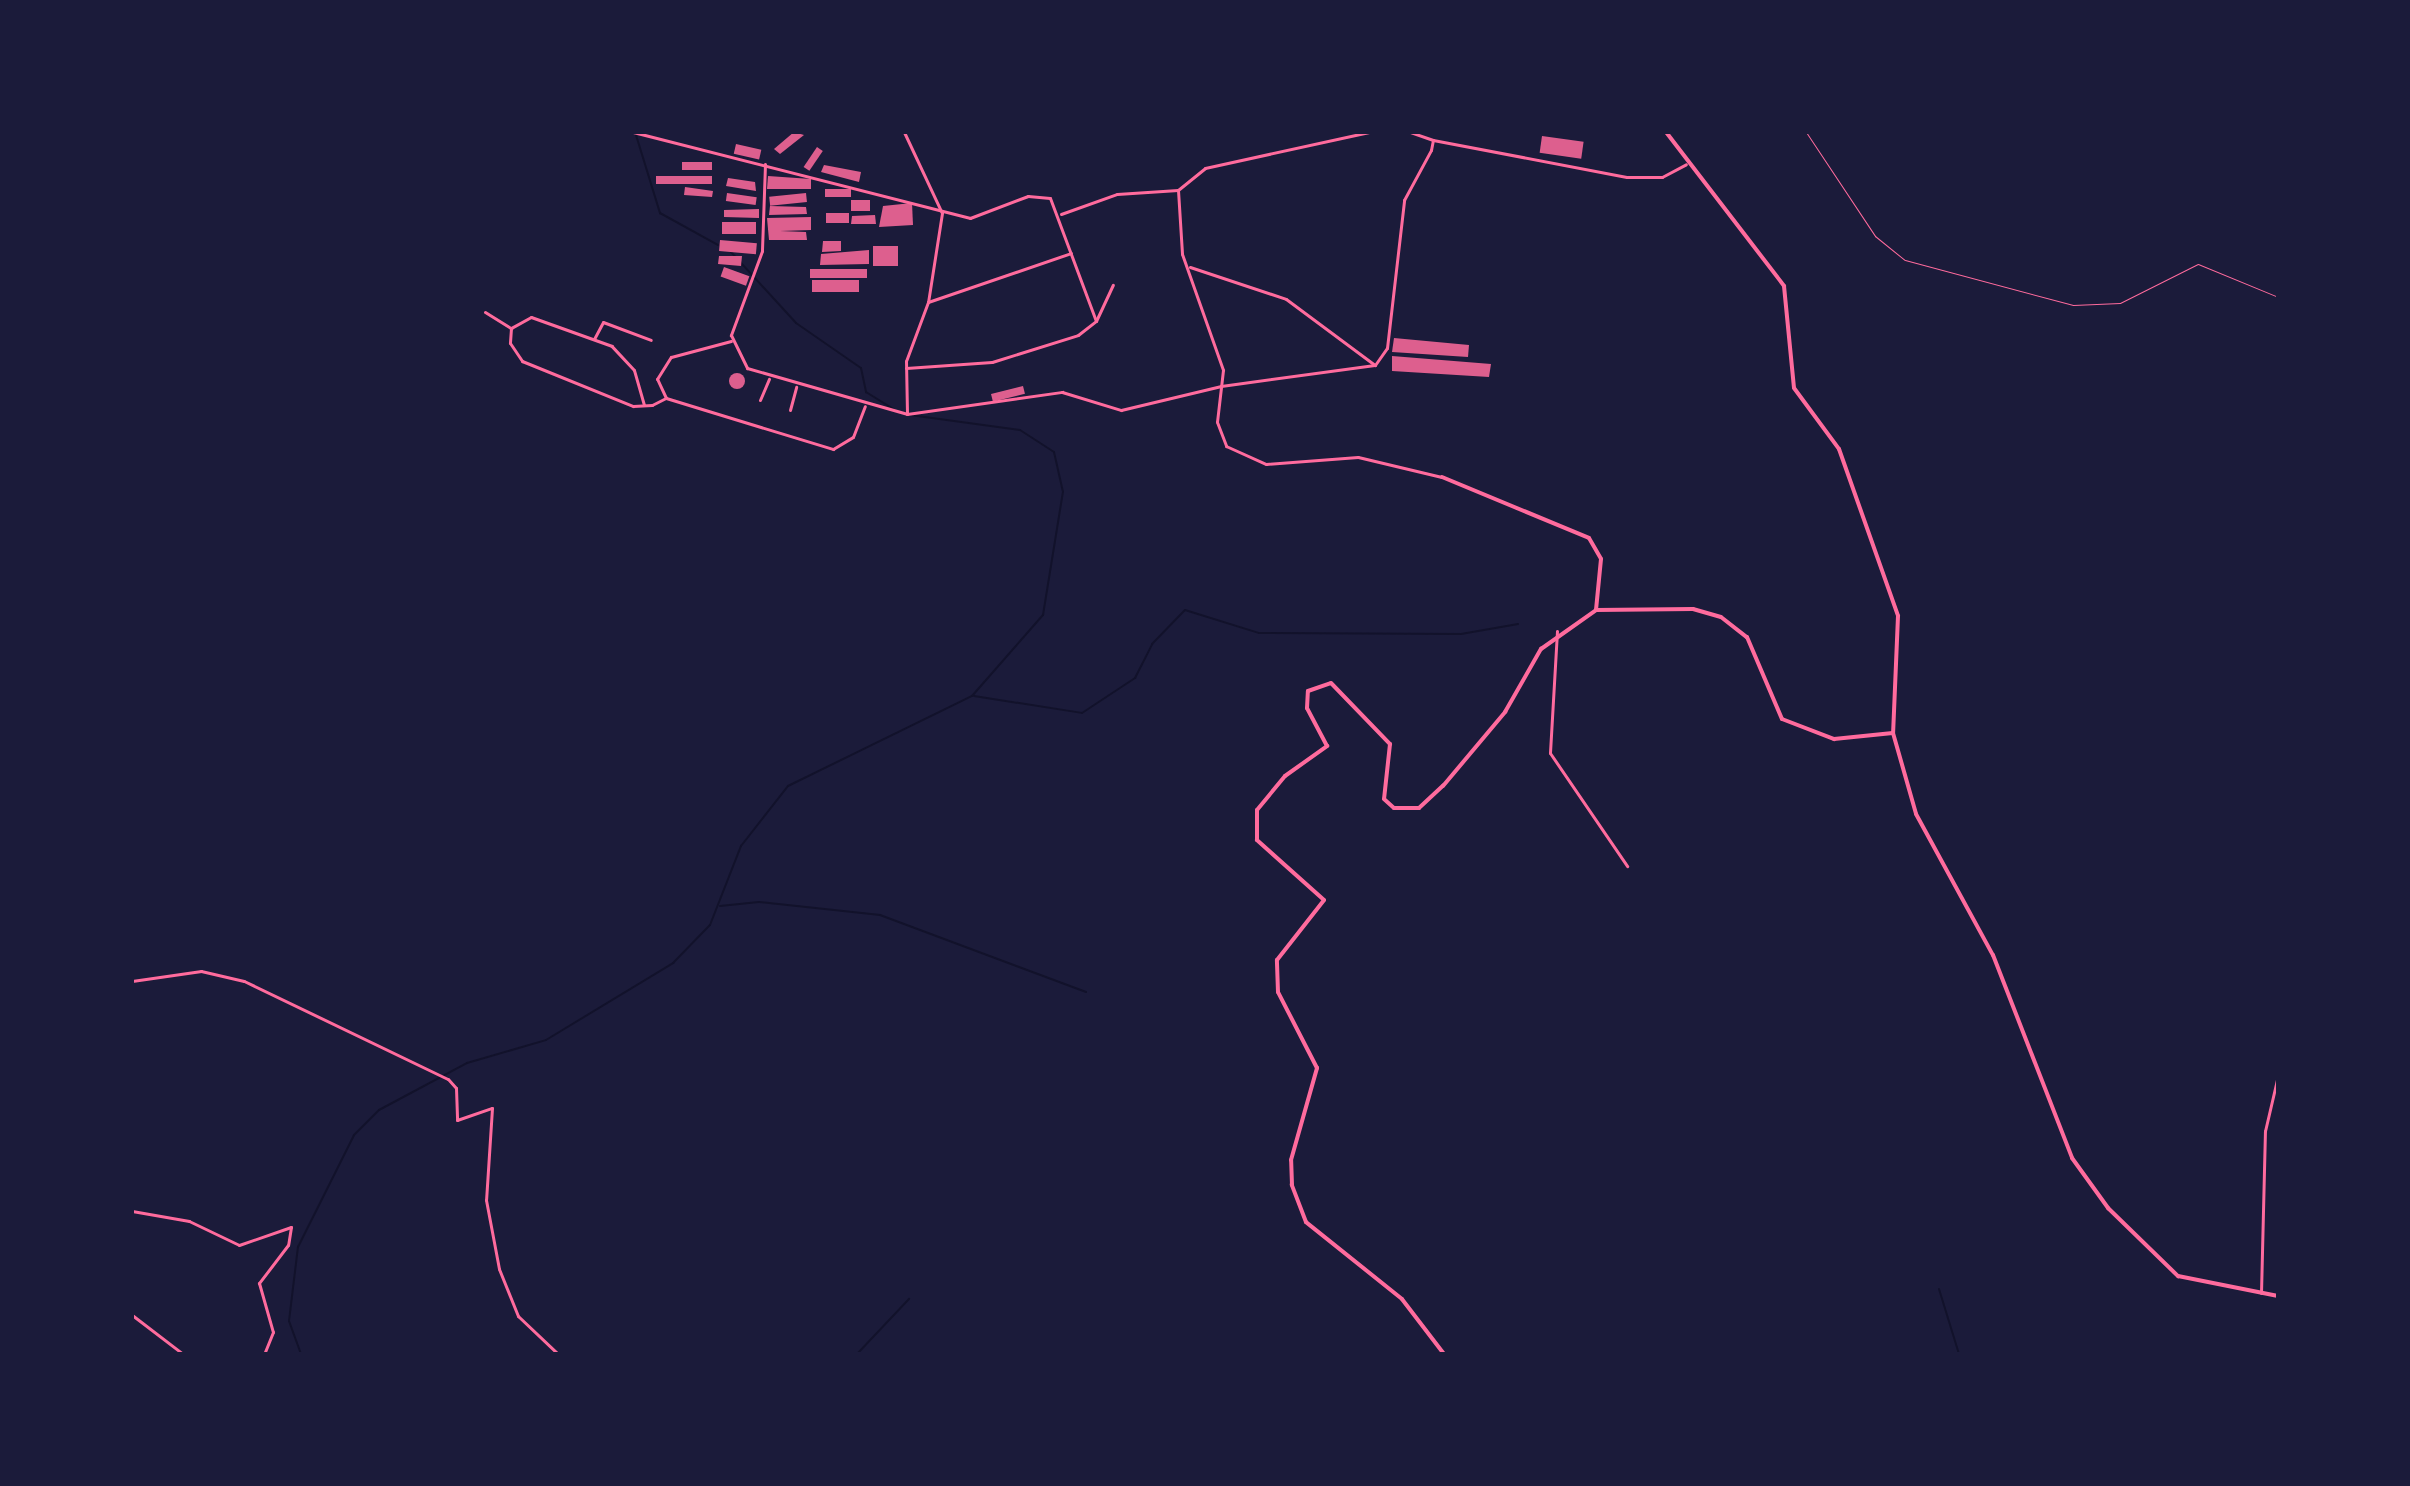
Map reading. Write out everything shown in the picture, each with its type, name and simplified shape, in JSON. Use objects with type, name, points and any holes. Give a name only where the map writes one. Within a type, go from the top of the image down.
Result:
[{"type":"main road","points":[[1666,132],[1686,164],[1784,286],[1794,388],[1839,449],[1898,616],[1893,733],[1916,814],[1993,955],[2072,1158],[2108,1208],[2178,1276],[2278,1296]]},
{"type":"main road","points":[[1442,477],[1589,538],[1601,559],[1596,610]]},
{"type":"main road","points":[[1444,1354],[1402,1299],[1306,1222],[1292,1185],[1291,1160],[1317,1068],[1278,992],[1277,960],[1324,900],[1257,840],[1257,810],[1285,776],[1327,746],[1307,708],[1308,691],[1324,683],[1367,715],[1390,744],[1384,799],[1394,808],[1419,808],[1505,712],[1557,631],[1596,610],[1693,609],[1721,617],[1747,637],[1782,719],[1834,739],[1893,733]]},
{"type":"street","points":[[633,132],[970,218],[1039,195],[1061,214],[1096,321]]},
{"type":"street","points":[[904,132],[942,213],[928,302],[906,368],[907,414]]},
{"type":"street","points":[[1061,214],[1117,194],[1178,190],[1205,168],[1369,132]]},
{"type":"street","points":[[1410,132],[1433,140],[1627,177],[1662,177],[1686,164]]},
{"type":"street","points":[[1375,365],[1388,341],[1404,200],[1433,140]]},
{"type":"street","points":[[765,164],[762,251],[731,341],[747,368],[769,379],[907,414],[1062,392],[1121,410],[1221,386],[1375,365]]},
{"type":"street","points":[[1178,190],[1182,254],[1190,267],[1220,358],[1218,428],[1236,453],[1266,464],[1387,460],[1442,477]]},
{"type":"street","points":[[928,302],[1072,253]]},
{"type":"street","points":[[1190,267],[1286,299],[1375,365]]},
{"type":"street","points":[[906,368],[992,362],[1078,335],[1096,321],[1113,285]]},
{"type":"street","points":[[485,312],[511,328]]},
{"type":"street","points":[[511,328],[531,317],[594,339],[624,355],[644,405]]},
{"type":"street","points":[[594,339],[603,322],[651,340]]},
{"type":"street","points":[[511,328],[510,343],[522,361],[644,405],[666,398],[833,449],[853,437],[866,406]]},
{"type":"street","points":[[666,398],[657,379],[665,362],[731,341]]},
{"type":"street","points":[[760,400],[769,379]]},
{"type":"street","points":[[790,410],[796,387]]},
{"type":"street","points":[[1557,631],[1550,753],[1627,866]]},
{"type":"street","points":[[132,981],[201,971],[244,981],[448,1079],[456,1088],[457,1120],[492,1108],[486,1200],[499,1269],[518,1316],[558,1354]]},
{"type":"street","points":[[2261,1294],[2265,1131],[2278,1075]]},
{"type":"street","points":[[132,1211],[189,1221],[239,1245],[291,1227],[288,1245],[259,1283],[273,1332],[264,1354]]},
{"type":"street","points":[[132,1315],[183,1354]]},
{"type":"lane","points":[[1806,132],[1875,236],[1905,260],[2073,305],[2120,303],[2198,264],[2278,297]]},
{"type":"building","points":[[794,132],[804,135],[780,154],[774,149]]},
{"type":"building","points":[[1542,136],[1584,142],[1581,159],[1540,153]]},
{"type":"building","points":[[736,144],[761,150],[759,160],[734,154]]},
{"type":"building","points":[[817,147],[823,151],[809,171],[804,167]]},
{"type":"building","points":[[682,162],[712,162],[712,170],[682,170]]},
{"type":"building","points":[[824,165],[861,172],[859,182],[821,172]]},
{"type":"building","points":[[656,176],[712,176],[712,184],[656,184]]},
{"type":"building","points":[[768,176],[811,179],[811,189],[767,189]]},
{"type":"building","points":[[728,178],[755,182],[756,191],[726,186]]},
{"type":"building","points":[[685,187],[713,191],[712,197],[684,195]]},
{"type":"building","points":[[825,189],[851,189],[851,197],[825,197]]},
{"type":"building","points":[[727,193],[757,197],[756,205],[726,201]]},
{"type":"building","points":[[806,193],[807,202],[770,206],[769,197]]},
{"type":"building","points":[[851,200],[870,200],[870,211],[851,211]]},
{"type":"building","points":[[912,203],[913,225],[879,227],[883,206]]},
{"type":"building","points":[[770,206],[806,207],[807,214],[769,215]]},
{"type":"building","points":[[759,209],[759,218],[724,217],[724,210]]},
{"type":"building","points":[[826,213],[849,213],[849,223],[826,223]]},
{"type":"building","points":[[875,215],[876,224],[851,224],[852,216]]},
{"type":"building","points":[[811,217],[811,230],[780,231],[806,232],[807,240],[769,240],[767,218]]},
{"type":"building","points":[[722,222],[756,222],[756,234],[722,234]]},
{"type":"building","points":[[720,240],[757,243],[756,254],[719,251]]},
{"type":"building","points":[[823,241],[841,241],[841,251],[822,252]]},
{"type":"building","points":[[873,246],[898,246],[898,266],[873,266]]},
{"type":"building","points":[[869,250],[869,264],[820,265],[821,254]]},
{"type":"building","points":[[719,256],[742,256],[741,266],[718,264]]},
{"type":"building","points":[[724,267],[749,276],[746,286],[721,276]]},
{"type":"building","points":[[810,269],[867,269],[867,278],[810,278]]},
{"type":"building","points":[[812,280],[859,280],[859,292],[812,292]]},
{"type":"building","points":[[1394,338],[1469,345],[1468,357],[1392,352]]},
{"type":"building","points":[[1392,356],[1491,364],[1489,377],[1392,371]]},
{"type":"building","points":[[737,373],[745,381],[737,389],[729,381]]},
{"type":"building","points":[[1023,386],[1025,394],[993,402],[991,394]]},
{"type":"waterway","points":[[636,135],[660,213],[718,245]]},
{"type":"waterway","points":[[731,252],[796,323],[861,368],[866,392],[893,409]]},
{"type":"waterway","points":[[301,1354],[289,1321],[298,1247],[354,1135],[379,1110],[467,1063],[546,1040],[673,963],[710,925],[741,846],[788,786],[972,696],[1043,615],[1063,492],[1054,452],[1020,430],[910,415]]},
{"type":"waterway","points":[[974,696],[1082,713],[1135,678],[1152,644],[1185,610],[1259,633],[1461,634],[1518,624]]},
{"type":"waterway","points":[[720,906],[759,902],[880,915],[1086,992]]},
{"type":"waterway","points":[[1939,1289],[1959,1354]]},
{"type":"waterway","points":[[857,1354],[909,1299]]}]
